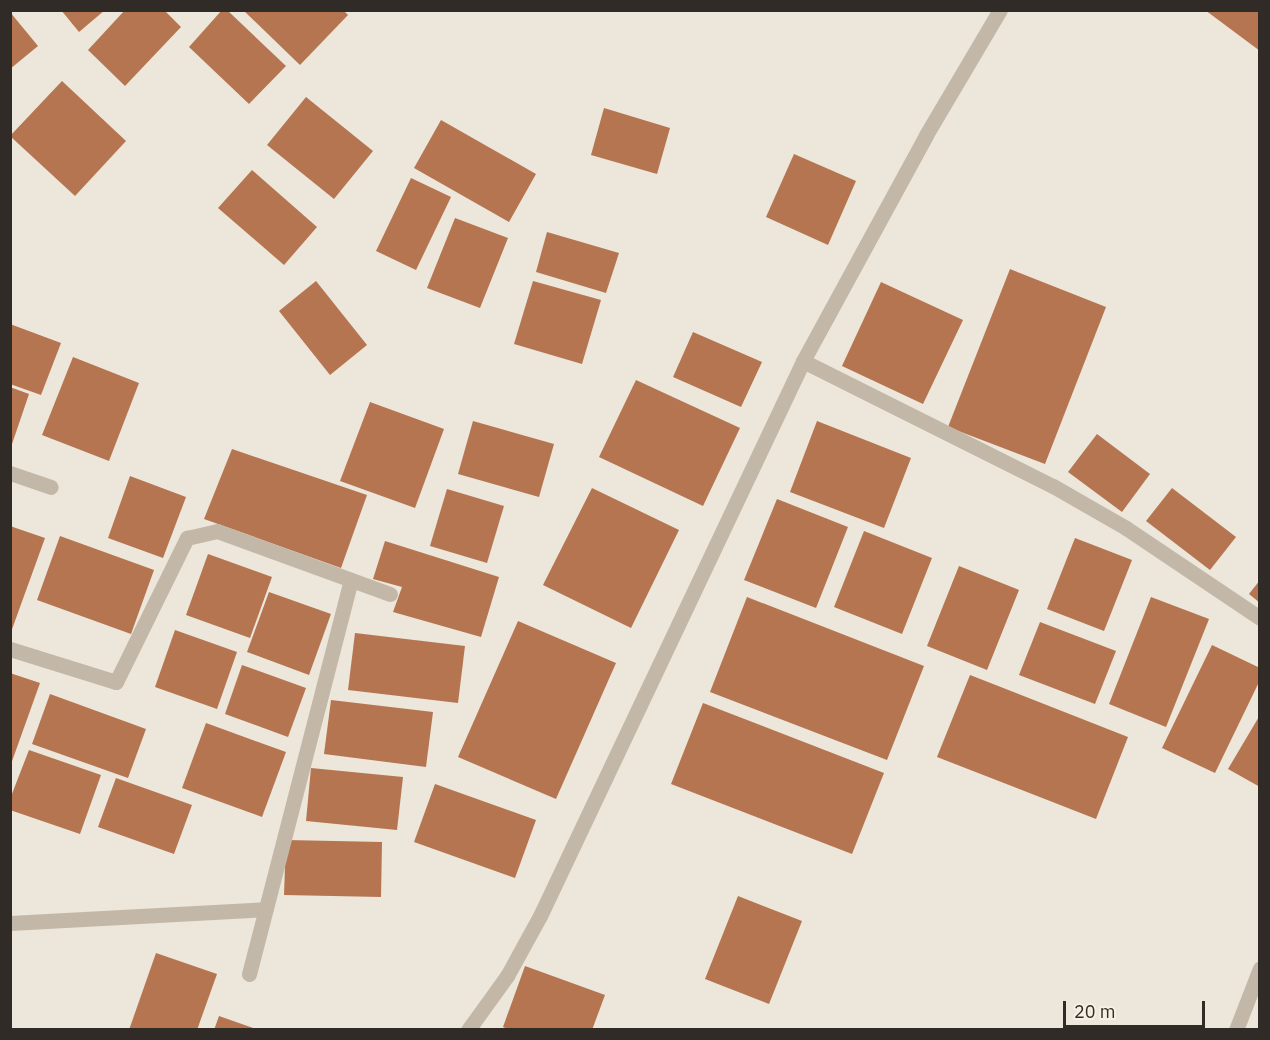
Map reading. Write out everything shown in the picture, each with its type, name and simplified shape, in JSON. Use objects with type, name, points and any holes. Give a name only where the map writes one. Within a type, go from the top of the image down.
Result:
[{"type":"street","points":[[468,1029],[507,976],[540,916],[803,361],[926,135],[1000,10]]},
{"type":"street","points":[[803,361],[1062,491],[1126,528],[1260,618]]},
{"type":"street","points":[[10,473],[51,487]]},
{"type":"street","points":[[10,649],[116,682],[187,538],[217,531],[390,594]]},
{"type":"street","points":[[249,974],[351,580]]},
{"type":"street","points":[[10,922],[266,909]]},
{"type":"street","points":[[1236,1029],[1260,968]]},
{"type":"building","points":[[61,10],[105,10],[79,32]]},
{"type":"building","points":[[125,10],[164,10],[181,27],[125,86],[88,50]]},
{"type":"building","points":[[222,10],[227,10],[286,66],[249,104],[189,47]]},
{"type":"building","points":[[243,10],[343,10],[348,15],[300,65]]},
{"type":"building","points":[[1205,10],[1260,10],[1260,51]]},
{"type":"building","points":[[10,12],[38,46],[10,69]]},
{"type":"building","points":[[62,81],[126,141],[75,196],[10,136]]},
{"type":"building","points":[[306,97],[373,151],[334,199],[267,145]]},
{"type":"building","points":[[604,108],[670,128],[657,174],[591,155]]},
{"type":"building","points":[[441,120],[536,174],[509,222],[414,168]]},
{"type":"building","points":[[794,154],[856,181],[828,245],[766,217]]},
{"type":"building","points":[[252,170],[317,227],[284,265],[218,208]]},
{"type":"building","points":[[411,178],[451,197],[416,270],[376,251]]},
{"type":"building","points":[[455,218],[508,238],[480,308],[427,288]]},
{"type":"building","points":[[547,232],[619,253],[606,293],[536,272]]},
{"type":"building","points":[[1010,269],[1106,307],[1045,464],[948,427]]},
{"type":"building","points":[[316,281],[367,345],[330,375],[279,311]]},
{"type":"building","points":[[533,281],[601,300],[582,364],[514,344]]},
{"type":"building","points":[[881,282],[963,320],[923,404],[842,366]]},
{"type":"building","points":[[10,324],[61,343],[41,395],[10,384]]},
{"type":"building","points":[[693,332],[762,362],[741,407],[673,377]]},
{"type":"building","points":[[73,357],[139,383],[109,461],[42,435]]},
{"type":"building","points":[[636,380],[740,428],[703,506],[599,457]]},
{"type":"building","points":[[10,387],[29,394],[11,447],[10,446]]},
{"type":"building","points":[[370,402],[444,429],[415,508],[340,481]]},
{"type":"building","points":[[473,421],[554,444],[539,497],[458,474]]},
{"type":"building","points":[[817,421],[911,458],[884,528],[790,492]]},
{"type":"building","points":[[1097,434],[1150,474],[1122,512],[1068,472]]},
{"type":"building","points":[[232,449],[367,495],[341,568],[204,519]]},
{"type":"building","points":[[130,476],[186,497],[163,558],[108,538]]},
{"type":"building","points":[[592,488],[679,530],[631,628],[543,585]]},
{"type":"building","points":[[1172,488],[1236,537],[1210,570],[1146,521]]},
{"type":"building","points":[[447,489],[504,506],[487,563],[430,546]]},
{"type":"building","points":[[777,499],[848,527],[816,608],[744,580]]},
{"type":"building","points":[[10,526],[45,538],[11,632],[10,632]]},
{"type":"building","points":[[864,531],[932,558],[902,634],[834,607]]},
{"type":"building","points":[[60,536],[154,570],[131,634],[37,600]]},
{"type":"building","points":[[1075,538],[1132,560],[1104,631],[1047,609]]},
{"type":"building","points":[[385,541],[499,577],[481,637],[393,612],[402,587],[373,579]]},
{"type":"building","points":[[208,554],[272,577],[250,638],[186,615]]},
{"type":"building","points":[[959,566],[1019,590],[987,670],[927,646]]},
{"type":"building","points":[[1260,580],[1260,603],[1249,594]]},
{"type":"building","points":[[269,592],[331,614],[309,675],[247,652]]},
{"type":"building","points":[[747,597],[924,666],[887,760],[710,692]]},
{"type":"building","points":[[1151,597],[1209,619],[1166,727],[1109,704]]},
{"type":"building","points":[[518,621],[616,663],[556,799],[458,757]]},
{"type":"building","points":[[1040,622],[1116,651],[1095,704],[1019,675]]},
{"type":"building","points":[[175,630],[237,652],[217,709],[155,687]]},
{"type":"building","points":[[355,633],[465,646],[458,703],[348,690]]},
{"type":"building","points":[[1212,645],[1260,668],[1260,680],[1215,773],[1162,748]]},
{"type":"building","points":[[242,665],[306,688],[288,737],[225,714]]},
{"type":"building","points":[[10,673],[40,683],[11,764],[10,764]]},
{"type":"building","points":[[970,675],[1128,737],[1096,819],[937,757]]},
{"type":"building","points":[[50,694],[146,729],[128,778],[32,744]]},
{"type":"building","points":[[331,700],[433,712],[426,767],[324,754]]},
{"type":"building","points":[[703,703],[884,773],[852,854],[671,784]]},
{"type":"building","points":[[1260,715],[1260,787],[1228,769]]},
{"type":"building","points":[[206,723],[286,752],[262,817],[182,788]]},
{"type":"building","points":[[29,750],[101,775],[80,834],[10,810],[10,799]]},
{"type":"building","points":[[311,768],[403,777],[397,830],[306,821]]},
{"type":"building","points":[[116,778],[192,805],[174,854],[98,827]]},
{"type":"building","points":[[435,784],[536,820],[515,878],[414,842]]},
{"type":"building","points":[[286,840],[382,842],[381,897],[284,895]]},
{"type":"building","points":[[738,896],[802,921],[769,1004],[705,979]]},
{"type":"building","points":[[156,953],[217,974],[197,1030],[129,1030]]},
{"type":"building","points":[[525,966],[605,995],[592,1030],[510,1030],[503,1027]]},
{"type":"building","points":[[219,1016],[256,1029],[256,1030],[214,1030]]}]
